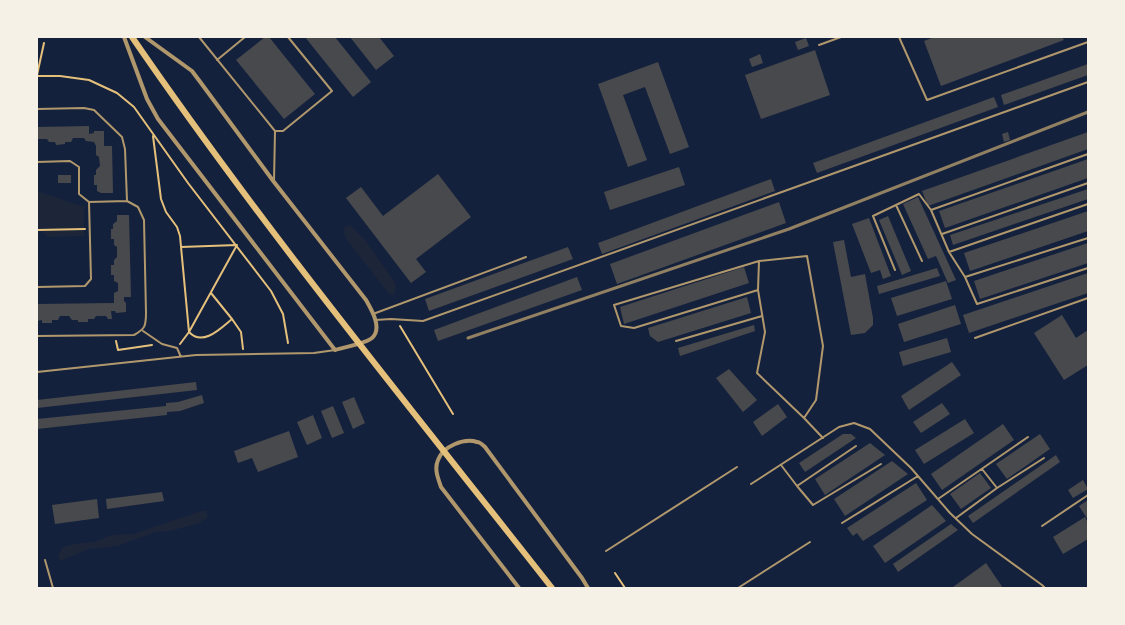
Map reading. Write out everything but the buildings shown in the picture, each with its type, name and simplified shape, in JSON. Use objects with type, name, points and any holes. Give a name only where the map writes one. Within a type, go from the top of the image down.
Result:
[{"type":"main road","points":[[132,37],[215,156],[339,317],[552,588]]},
{"type":"street","points":[[124,37],[147,99],[158,119],[335,350],[372,338],[376,328],[375,320],[366,300],[274,182],[192,72],[145,37]]},
{"type":"street","points":[[519,588],[441,487],[437,478],[436,469],[438,460],[442,453],[448,448],[469,441],[478,442],[485,447],[578,571],[588,588]]},
{"type":"lane","points":[[199,37],[275,131],[274,182]]},
{"type":"lane","points":[[218,60],[245,37]]},
{"type":"lane","points":[[275,131],[282,131],[332,91],[288,37]]},
{"type":"lane","points":[[819,45],[841,37]]},
{"type":"lane","points":[[899,37],[927,100],[1088,42]]},
{"type":"lane","points":[[375,320],[391,319],[423,321],[1088,82]]},
{"type":"lane","points":[[37,109],[84,108],[94,110],[122,137],[125,149],[127,201]]},
{"type":"lane","points":[[931,210],[1088,154]]},
{"type":"lane","points":[[37,162],[70,161],[78,167],[79,194],[90,202],[127,201],[138,207],[144,220],[146,313],[146,322],[142,330],[134,334],[37,336]]},
{"type":"lane","points":[[941,234],[1088,183]]},
{"type":"lane","points":[[895,270],[873,216],[919,194],[931,210],[949,252],[965,277],[977,304],[1088,268]]},
{"type":"lane","points":[[37,287],[85,286],[91,279],[90,202]]},
{"type":"lane","points":[[949,252],[1088,204]]},
{"type":"lane","points":[[896,205],[922,261]]},
{"type":"lane","points":[[965,277],[1088,238]]},
{"type":"lane","points":[[758,290],[634,328],[621,326],[614,305],[759,261],[807,256],[823,346],[816,400],[804,418]]},
{"type":"lane","points":[[373,314],[526,257]]},
{"type":"lane","points":[[759,261],[758,290],[765,332],[757,373],[823,438]]},
{"type":"lane","points":[[975,338],[1088,298]]},
{"type":"lane","points":[[676,341],[762,316]]},
{"type":"lane","points":[[142,330],[162,344],[177,348],[181,357]]},
{"type":"lane","points":[[37,372],[196,355],[314,354],[335,350]]},
{"type":"lane","points":[[751,484],[781,466],[839,427],[854,423],[870,429],[918,476],[955,518],[972,534],[1042,584],[1044,588]]},
{"type":"lane","points":[[938,499],[1028,437]]},
{"type":"lane","points":[[797,486],[856,446]]},
{"type":"lane","points":[[955,518],[996,488],[1044,458]]},
{"type":"lane","points":[[781,466],[813,505],[881,464]]},
{"type":"lane","points":[[606,551],[737,467]]},
{"type":"lane","points":[[982,469],[996,488]]},
{"type":"lane","points":[[842,523],[918,476]]},
{"type":"lane","points":[[1042,526],[1088,495]]},
{"type":"lane","points":[[738,588],[810,542]]},
{"type":"lane","points":[[45,560],[53,588]]},
{"type":"path","points":[[44,43],[37,76],[60,76],[89,80],[117,93],[134,107],[188,183],[271,291],[280,305],[283,314],[288,344]]},
{"type":"path","points":[[152,134],[161,199],[166,212],[177,226],[180,236],[189,332]]},
{"type":"path","points":[[37,230],[90,229]]},
{"type":"path","points":[[181,247],[236,245]]},
{"type":"path","points":[[177,348],[189,332],[236,245]]},
{"type":"path","points":[[211,293],[241,332],[243,349]]},
{"type":"path","points":[[189,332],[193,335],[203,337],[210,336],[232,319]]},
{"type":"path","points":[[397,321],[453,414]]},
{"type":"path","points":[[115,335],[118,350],[162,344]]},
{"type":"path","points":[[615,573],[625,588]]},
{"type":"shaded area","points":[[37,191],[84,207],[84,236],[48,237],[37,227]]},
{"type":"shaded area","points":[[350,225],[365,240],[394,281],[396,286],[394,295],[389,294],[347,240],[343,231],[345,227]]},
{"type":"shaded area","points":[[201,511],[206,511],[208,517],[199,523],[170,531],[155,532],[118,546],[89,549],[60,561],[58,556],[63,547],[93,542],[112,535],[133,534]]},
{"type":"railway","points":[[468,338],[789,229],[1088,112]]}]
